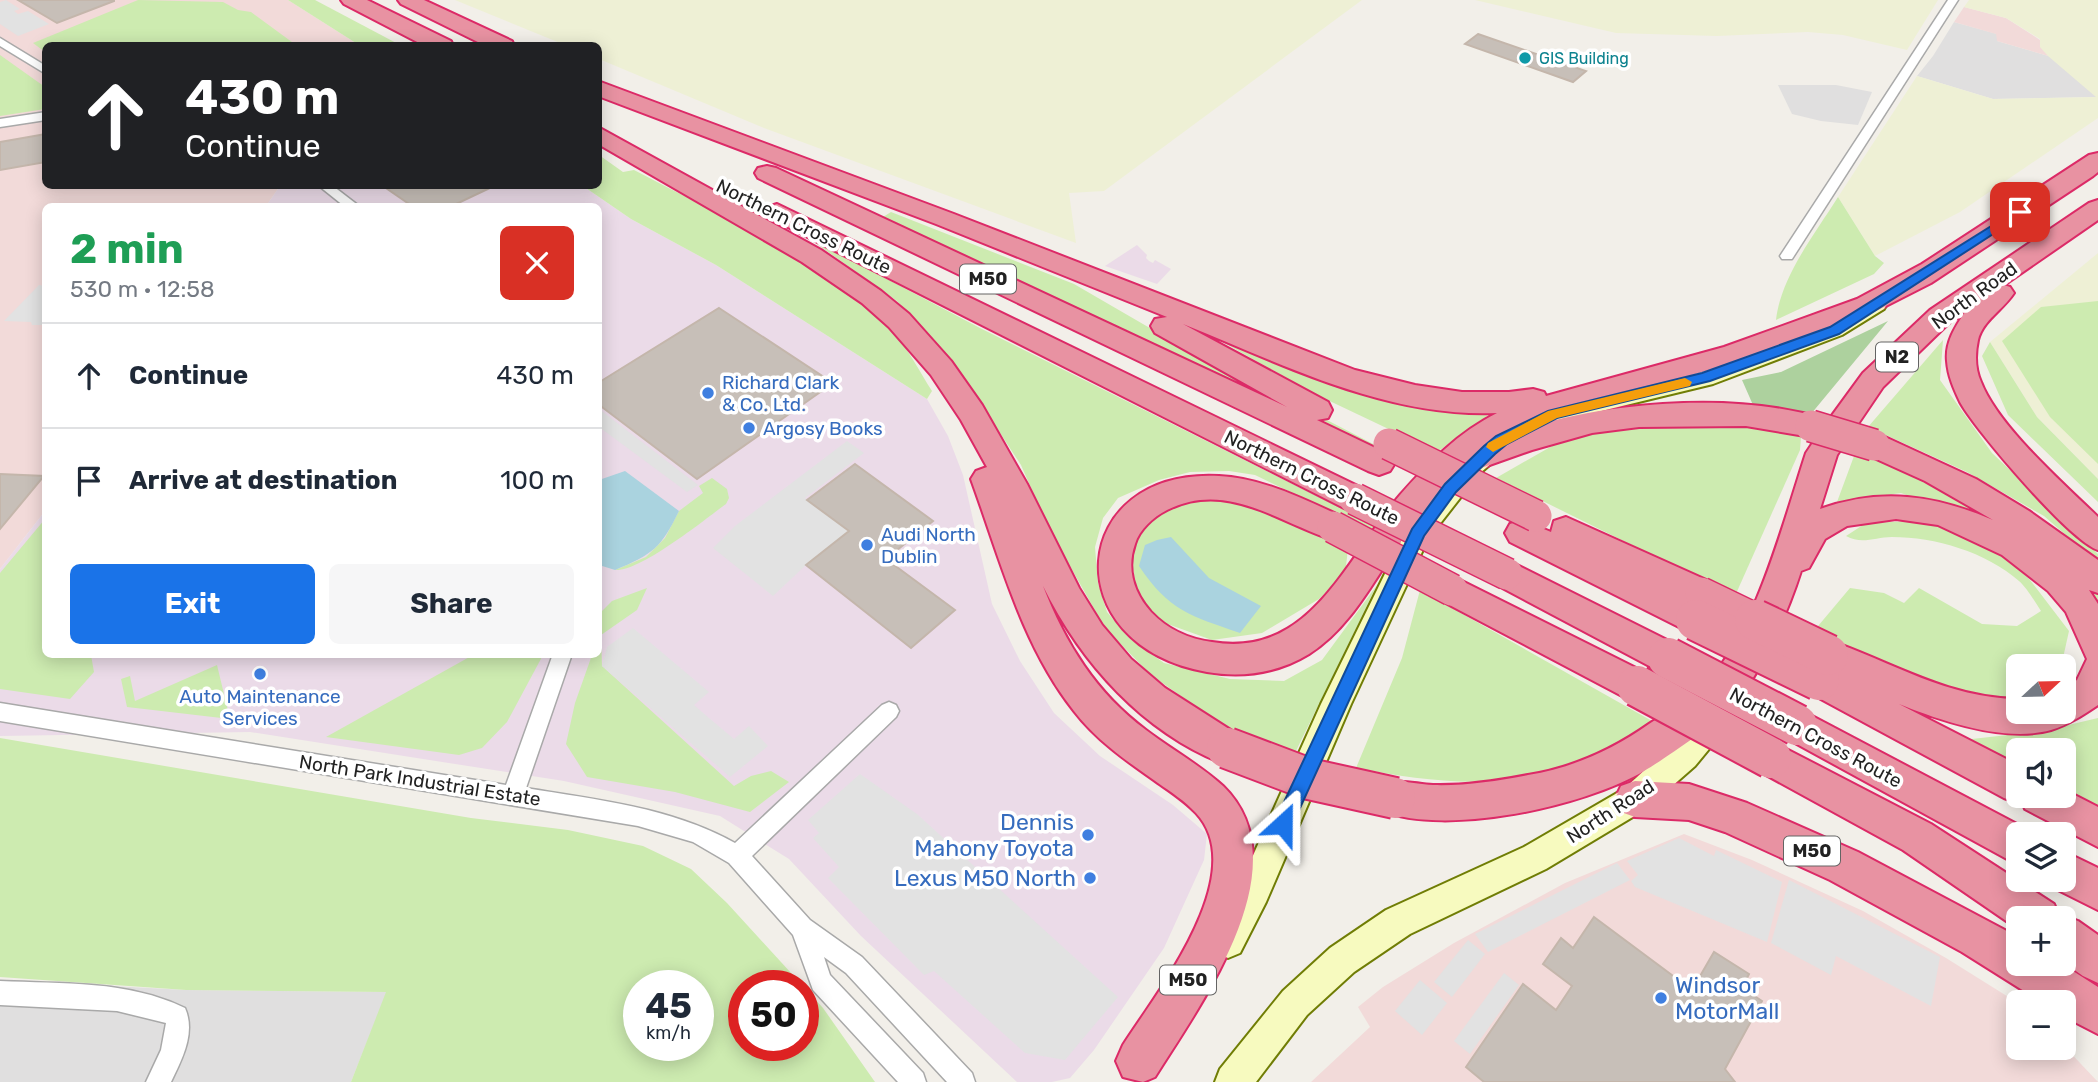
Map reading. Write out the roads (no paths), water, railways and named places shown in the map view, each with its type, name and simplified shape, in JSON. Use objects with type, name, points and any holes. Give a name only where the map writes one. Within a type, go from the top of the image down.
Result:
[{"type":"highway","points":[[351,0],[435,42]]},
{"type":"highway","points":[[408,0],[496,42]]},
{"type":"highway","points":[[602,91],[1003,244],[1077,278],[1299,402],[1384,454]]},
{"type":"highway","name":"Northern Cross Route","points":[[602,91],[1384,454],[1698,606],[1824,668],[2006,778]]},
{"type":"highway","name":"Northern Cross Route","points":[[602,126],[1507,574],[1797,725],[2006,839]]},
{"type":"highway","points":[[602,136],[683,185],[791,243],[890,312],[924,346],[963,397],[994,452],[1069,604],[1088,634],[1135,687],[1188,726],[1227,748],[1309,779],[1395,798],[1432,803],[1469,801],[1530,793],[1590,776],[1630,759],[1714,700]]},
{"type":"highway","points":[[2020,906],[1917,837],[1637,686],[1452,590],[1377,550],[1333,527],[1271,497],[1241,489],[1206,487],[1178,492],[1152,503],[1131,521],[1118,539],[1114,566],[1116,590],[1129,612],[1156,638],[1188,654],[1217,659],[1250,659],[1280,652],[1308,634],[1334,609],[1361,574],[1377,550],[1390,531],[1468,458],[1498,425],[1642,378],[1756,347],[1819,324],[1902,288],[2098,160]]},
{"type":"highway","points":[[2098,209],[2068,241],[1985,305],[1966,329],[1962,358],[1966,390],[1987,421],[2098,537]]},
{"type":"highway","name":"North Road","points":[[1714,700],[1736,672],[1772,607],[1822,453],[1874,380],[1941,316],[2098,209]]},
{"type":"highway","name":"M50","points":[[1003,244],[1300,360],[1407,395],[1484,404],[1522,401],[1642,378]]},
{"type":"highway","name":"M50","points":[[944,373],[1001,513],[1040,623],[1062,664],[1088,701],[1106,719],[1124,736],[1212,802],[1229,828],[1236,858],[1229,894],[1206,951],[1131,1071]]},
{"type":"highway","points":[[1468,458],[1592,422],[1639,416],[1746,415],[1811,426],[1874,444],[1927,466],[1977,492],[2036,529],[2098,579]]},
{"type":"highway","points":[[1779,587],[1816,527],[1839,515],[1882,507],[1904,507],[1940,513],[2006,541],[2042,566],[2067,589],[2086,615],[2098,648]]},
{"type":"highway","name":"M50","points":[[1824,668],[1978,713],[2006,715]]},
{"type":"highway","points":[[2076,700],[2091,690],[2098,670]]},
{"type":"highway","name":"M50","points":[[1635,799],[1689,802],[1768,831],[1844,866],[1978,937],[2006,955]]},
{"type":"highway","points":[[2061,808],[2098,828]]},
{"type":"highway","points":[[2076,877],[2098,890]]},
{"type":"highway","points":[[2076,945],[2098,961]]},
{"type":"highway","name":"M50","points":[[2040,976],[2098,1012]]},
{"type":"main road","points":[[1131,1071],[1195,999],[1222,953],[1254,891],[1336,704],[1418,533],[1451,488],[1468,458],[1553,414],[1705,377],[1835,330],[1902,288]]},
{"type":"main road","name":"North Road","points":[[1233,1082],[1295,1003],[1342,960],[1398,922],[1535,858],[1635,799],[1668,772],[1698,740],[1714,700]]},
{"type":"street","points":[[1787,256],[1953,0]]},
{"type":"street","points":[[0,41],[42,68]]},
{"type":"street","points":[[0,123],[42,117]]},
{"type":"street","points":[[330,189],[348,203]]},
{"type":"street","points":[[513,795],[563,658]]},
{"type":"street","points":[[737,856],[889,711]]},
{"type":"street","name":"North Park Industrial Estate","points":[[0,712],[638,816],[698,834],[737,856],[802,928],[854,965],[963,1082]]},
{"type":"street","name":"North Park Industrial Estate","points":[[802,928],[821,982],[914,1082]]},
{"type":"street","points":[[0,993],[139,1001],[165,1008],[177,1016],[178,1030],[176,1046],[158,1082]]},
{"type":"water","points":[[625,471],[679,511],[661,542],[647,554],[615,570],[602,566],[602,479]]},
{"type":"water","points":[[1171,537],[1209,578],[1261,606],[1240,633],[1182,610],[1161,593],[1139,566],[1145,545]]},
{"type":"place","name":"GIS Building","points":[[1525,58]]},
{"type":"place","name":"Richard Clark & Co. Ltd.","points":[[708,393]]},
{"type":"place","name":"Argosy Books","points":[[749,428]]},
{"type":"place","name":"Audi North Dublin","points":[[867,545]]},
{"type":"place","name":"Auto Maintenance Services","points":[[260,674]]},
{"type":"place","name":"Dennis Mahony Toyota","points":[[1088,835]]},
{"type":"place","name":"Lexus M50 North","points":[[1090,878]]},
{"type":"place","name":"Windsor MotorMall","points":[[1661,998]]}]
